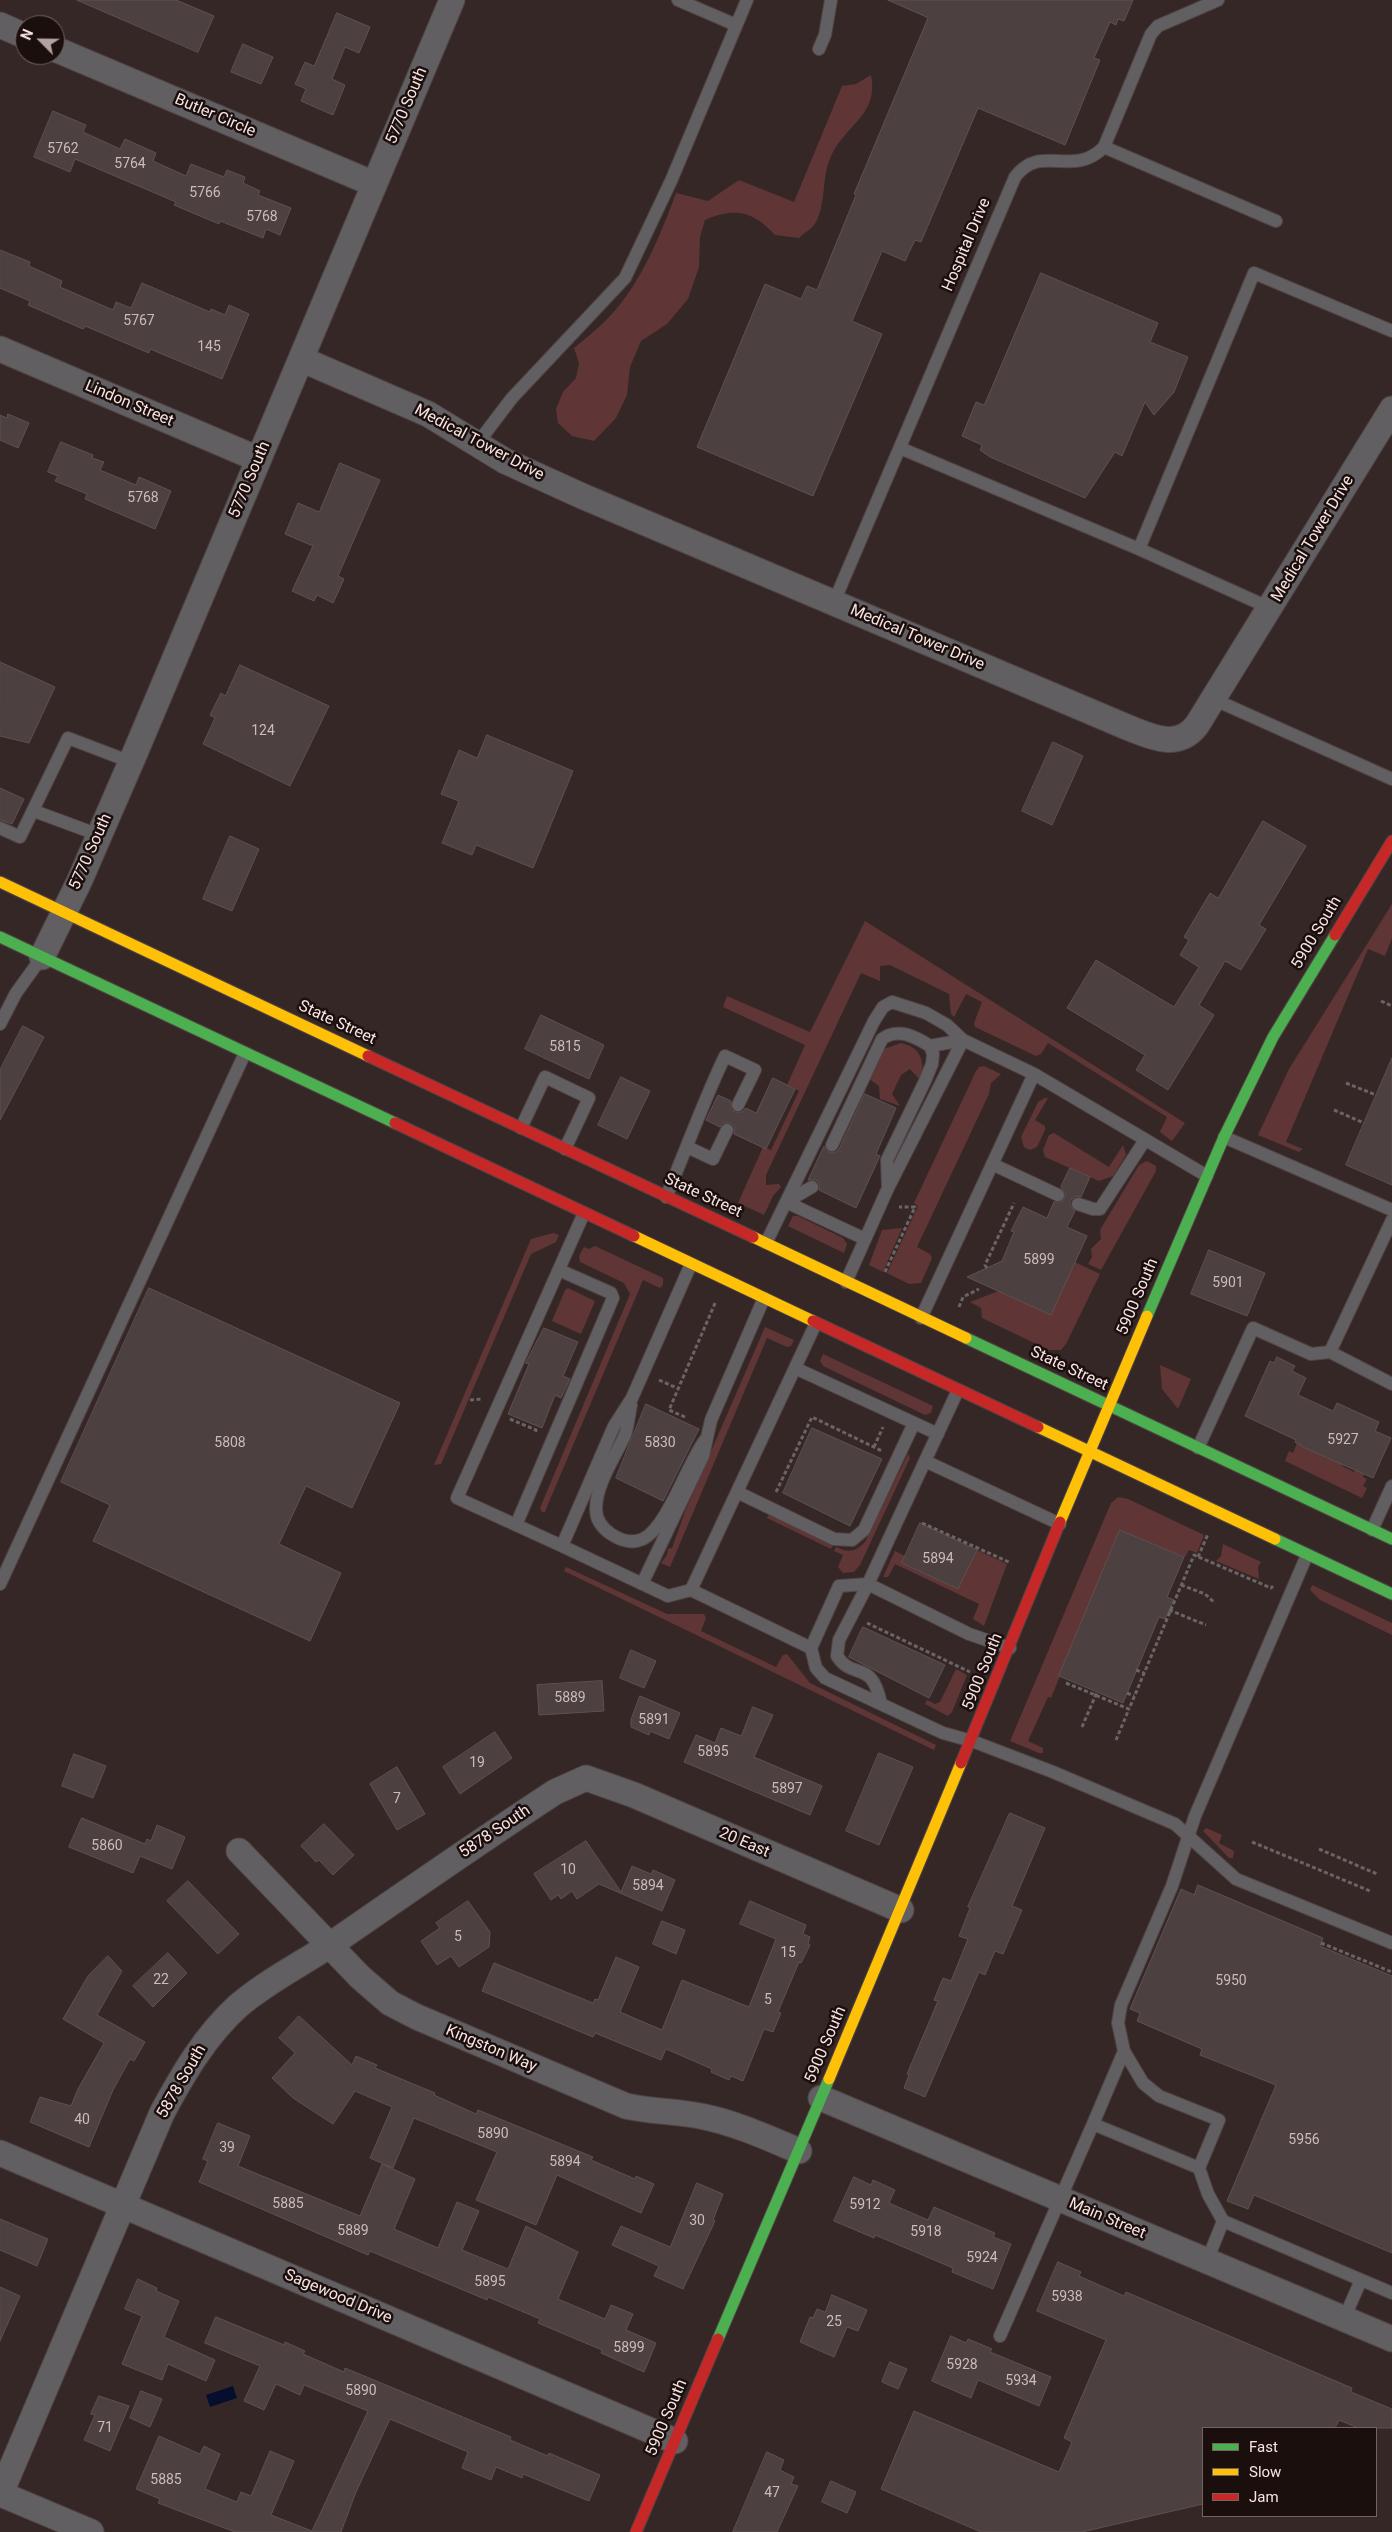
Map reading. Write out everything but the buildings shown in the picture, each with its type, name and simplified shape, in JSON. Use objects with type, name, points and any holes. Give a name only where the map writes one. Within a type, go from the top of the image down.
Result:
[{"type":"main road","name":"5900 South","points":[[636,2532],[901,1910],[972,1741],[1089,1452],[1224,1137],[1273,1037],[1392,841]]},
{"type":"main road","name":"State Street","points":[[0,882],[1392,1540]]},
{"type":"main road","points":[[0,937],[1392,1594]]},
{"type":"street","name":"5770 South","points":[[42,957],[99,835],[452,0]]},
{"type":"street","points":[[0,26],[15,32]]},
{"type":"street","name":"Butler Circle","points":[[65,53],[374,184]]},
{"type":"street","name":"Lindon Street","points":[[0,349],[258,459]]},
{"type":"street","name":"Medical Tower Drive","points":[[301,359],[428,414],[516,467],[1161,740],[1175,740],[1188,735],[1270,608],[1392,409]]},
{"type":"street","name":"20 East","points":[[586,1778],[634,1795],[901,1910]]},
{"type":"street","name":"5878 South","points":[[0,2494],[162,2113],[185,2071],[209,2036],[239,2006],[270,1983],[555,1792],[586,1778]]},
{"type":"street","name":"Kingston Way","points":[[239,1851],[360,1977],[390,2003],[417,2017],[626,2106],[648,2111],[703,2116],[730,2123],[799,2151]]},
{"type":"street","name":"Main Street","points":[[821,2098],[1392,2340]]},
{"type":"street","name":"Sagewood Drive","points":[[0,2153],[675,2441]]},
{"type":"street","points":[[0,2494],[90,2532]]},
{"type":"lane","points":[[678,0],[736,25]]},
{"type":"lane","points":[[477,444],[512,398],[625,278],[671,181],[747,0]]},
{"type":"lane","points":[[819,49],[825,34],[831,0]]},
{"type":"lane","points":[[1218,0],[1158,26],[1151,34],[1104,147],[1276,221]]},
{"type":"lane","name":"Hospital Drive","points":[[834,602],[1015,176],[1028,163],[1036,160],[1076,162],[1092,157],[1104,147]]},
{"type":"lane","points":[[1139,549],[1254,273],[1392,331]]},
{"type":"lane","points":[[900,448],[1139,549],[1270,608]]},
{"type":"lane","points":[[1213,699],[1392,779]]},
{"type":"lane","points":[[0,828],[20,837],[68,738],[130,762]]},
{"type":"lane","points":[[34,810],[99,835]]},
{"type":"lane","points":[[0,1024],[16,992],[42,957]]},
{"type":"lane","points":[[766,1244],[874,1021],[883,1007],[892,1002],[926,1013],[947,1025],[963,1040],[1034,1074],[1207,1176]]},
{"type":"lane","points":[[832,1145],[882,1039],[895,1033],[908,1035],[930,1046],[963,1040]]},
{"type":"lane","points":[[846,1282],[888,1188],[963,1040]]},
{"type":"lane","points":[[888,1188],[887,1160],[928,1072],[933,1054],[930,1046]]},
{"type":"lane","points":[[0,1584],[245,1053]]},
{"type":"lane","points":[[666,1197],[688,1147],[697,1116],[724,1056],[755,1070],[738,1105]]},
{"type":"lane","points":[[921,1318],[1034,1074]]},
{"type":"lane","points":[[520,1128],[545,1076],[589,1098],[565,1149]]},
{"type":"lane","points":[[688,1147],[713,1159],[727,1130]]},
{"type":"lane","points":[[1224,1137],[1392,1210]]},
{"type":"lane","points":[[1078,1204],[1093,1210],[1100,1209],[1145,1140]]},
{"type":"lane","points":[[992,1164],[1058,1195]]},
{"type":"lane","points":[[786,1202],[812,1187]]},
{"type":"lane","points":[[786,1202],[865,1238]]},
{"type":"lane","points":[[584,1213],[457,1498],[668,1596],[691,1590],[810,1648]]},
{"type":"lane","points":[[1330,1352],[1392,1220]]},
{"type":"lane","points":[[562,1546],[614,1426],[632,1398],[691,1264]]},
{"type":"lane","points":[[516,1525],[613,1298],[611,1293],[559,1270]]},
{"type":"lane","points":[[642,1584],[703,1456],[710,1420],[764,1298]]},
{"type":"lane","points":[[691,1590],[816,1323]]},
{"type":"lane","points":[[1198,1448],[1253,1328],[1311,1354],[1330,1352],[1392,1384]]},
{"type":"lane","points":[[795,1368],[938,1434]]},
{"type":"lane","points":[[881,1704],[878,1685],[869,1675],[843,1664],[837,1656],[840,1640],[958,1390]]},
{"type":"lane","points":[[632,1398],[626,1432],[604,1478],[596,1508],[600,1523],[620,1539],[635,1541],[649,1534],[671,1503],[694,1454],[707,1436]]},
{"type":"lane","points":[[737,1492],[834,1539],[852,1540],[864,1530],[914,1423]]},
{"type":"lane","points":[[925,1461],[1060,1524]]},
{"type":"lane","points":[[1372,1530],[1392,1486]]},
{"type":"lane","points":[[1307,1555],[1195,1816],[1172,1886],[1121,2005],[1118,2023],[1124,2051],[1143,2083],[1159,2096],[1219,2120],[1199,2168],[1208,2194],[1223,2221],[1392,2293]]},
{"type":"lane","points":[[1010,1648],[969,1634],[868,1584],[839,1586],[810,1648],[816,1668],[825,1678],[943,1733],[972,1741],[1175,1824],[1236,1879],[1392,1943]]},
{"type":"lane","points":[[1000,2336],[1124,2051]]},
{"type":"lane","points":[[1093,2124],[1199,2168]]},
{"type":"lane","points":[[1207,2261],[1223,2221]]},
{"type":"lane","points":[[1344,2319],[1361,2280]]},
{"type":"path","points":[[1381,1001],[1392,1006]]},
{"type":"path","points":[[1346,1083],[1376,1095]]},
{"type":"path","points":[[1334,1110],[1364,1123]]},
{"type":"path","points":[[987,1268],[985,1265],[1014,1203]]},
{"type":"path","points":[[884,1274],[915,1207],[913,1206]]},
{"type":"path","points":[[958,1310],[963,1297],[979,1289]]},
{"type":"path","points":[[685,1417],[669,1410],[716,1300]]},
{"type":"path","points":[[505,1417],[536,1430],[532,1438]]},
{"type":"path","points":[[776,1492],[812,1417],[888,1454]]},
{"type":"path","points":[[922,1522],[1011,1564]]},
{"type":"path","points":[[1198,1557],[1208,1533]]},
{"type":"path","points":[[1116,1740],[1194,1555],[1272,1588],[1274,1581]]},
{"type":"path","points":[[1181,1585],[1205,1594],[1215,1603]]},
{"type":"path","points":[[1170,1610],[1206,1625]]},
{"type":"path","points":[[867,1623],[884,1634],[925,1650],[970,1672]]},
{"type":"path","points":[[922,1655],[925,1650]]},
{"type":"path","points":[[1136,1670],[1144,1673]]},
{"type":"path","points":[[1066,1683],[1096,1693],[1129,1709]]},
{"type":"path","points":[[1127,1692],[1134,1696]]},
{"type":"path","points":[[1082,1727],[1096,1693]]},
{"type":"path","points":[[1252,1842],[1370,1892]]},
{"type":"path","points":[[1319,1849],[1377,1874]]},
{"type":"path","points":[[1321,1943],[1328,1944],[1378,1968],[1392,1972]]},
{"type":"shaded area","points":[[871,75],[872,88],[866,109],[832,154],[826,171],[822,205],[815,224],[799,238],[775,235],[759,221],[743,214],[726,213],[705,220],[700,237],[699,267],[688,299],[667,324],[641,341],[630,367],[627,395],[616,418],[594,441],[572,436],[558,423],[556,409],[563,392],[576,378],[579,363],[574,348],[607,319],[632,288],[657,241],[676,193],[708,201],[739,180],[794,202],[842,86],[856,84]]},
{"type":"shaded area","points":[[1392,904],[1392,938],[1385,956],[1368,949],[1286,1142],[1303,1149],[1299,1152],[1258,1135],[1289,1069]]},
{"type":"shaded area","points":[[865,921],[1185,1123],[1172,1141],[1160,1132],[1167,1117],[1048,1043],[1041,1054],[1036,1056],[975,1027],[974,1023],[982,1002],[966,994],[954,1017],[951,1014],[949,994],[890,965],[880,966],[880,981],[861,973],[766,1175],[766,1185],[779,1184],[781,1187],[773,1196],[764,1215],[738,1203],[763,1147],[771,1150],[799,1091],[787,1085],[805,1045],[723,1007],[727,996],[810,1032]]},
{"type":"shaded area","points":[[901,1043],[913,1048],[920,1056],[922,1073],[920,1080],[910,1069],[901,1075],[892,1094],[900,1106],[880,1099],[879,1086],[869,1079],[884,1049]]},
{"type":"shaded area","points":[[984,1066],[1001,1074],[991,1083],[989,1094],[917,1247],[930,1254],[932,1258],[921,1283],[909,1284],[887,1273],[918,1206],[914,1203],[976,1071],[979,1067]]},
{"type":"shaded area","points":[[1048,1098],[1035,1120],[1045,1126],[1045,1130],[1037,1147],[1030,1150],[1024,1147],[1021,1137],[1038,1102]]},
{"type":"shaded area","points":[[1054,1133],[1109,1167],[1123,1145],[1126,1155],[1113,1176],[1099,1181],[1045,1157],[1043,1150],[1049,1135]]},
{"type":"shaded area","points":[[1147,1161],[1156,1166],[1156,1171],[1101,1270],[1088,1264],[1092,1257],[1091,1249],[1101,1239],[1100,1230],[1139,1165]]},
{"type":"shaded area","points":[[793,1216],[798,1216],[843,1238],[847,1244],[844,1253],[788,1226]]},
{"type":"shaded area","points":[[902,1228],[883,1272],[869,1265],[882,1230]]},
{"type":"shaded area","points":[[553,1233],[559,1235],[556,1242],[531,1254],[441,1464],[434,1465],[531,1239]]},
{"type":"shaded area","points":[[595,1246],[663,1278],[663,1285],[660,1288],[643,1280],[545,1512],[542,1512],[540,1508],[630,1294],[624,1283],[580,1262],[579,1256],[584,1247],[589,1249]]},
{"type":"shaded area","points":[[1075,1262],[1100,1274],[1066,1344],[1061,1350],[1049,1350],[982,1318],[981,1308],[970,1302]]},
{"type":"shaded area","points":[[568,1288],[595,1301],[581,1334],[552,1321],[565,1290]]},
{"type":"shaded area","points":[[765,1327],[794,1340],[791,1346],[787,1347],[767,1338],[670,1567],[661,1563],[667,1555],[668,1549],[672,1548],[686,1509]]},
{"type":"shaded area","points":[[823,1354],[933,1406],[931,1413],[925,1415],[823,1366],[820,1361]]},
{"type":"shaded area","points":[[1160,1365],[1191,1379],[1178,1409],[1162,1389]]},
{"type":"shaded area","points":[[1297,1443],[1343,1464],[1342,1466],[1354,1472],[1355,1470],[1364,1474],[1363,1477],[1367,1479],[1363,1486],[1367,1488],[1362,1498],[1285,1461],[1289,1451],[1293,1453]]},
{"type":"shaded area","points":[[908,1454],[910,1458],[860,1565],[854,1572],[843,1573],[838,1567],[843,1555],[834,1551],[836,1547],[852,1550],[865,1542]]},
{"type":"shaded area","points":[[1118,1497],[1128,1499],[1204,1535],[1197,1553],[1189,1550],[1185,1557],[1120,1530],[1051,1698],[1048,1697],[1028,1741],[1043,1748],[1043,1753],[1039,1753],[1010,1741],[1111,1503]]},
{"type":"shaded area","points":[[769,1514],[833,1545],[831,1549],[767,1518]]},
{"type":"shaded area","points":[[1223,1544],[1261,1562],[1258,1567],[1259,1579],[1216,1561],[1221,1556]]},
{"type":"shaded area","points":[[977,1550],[1007,1564],[984,1626],[973,1619],[979,1604],[895,1564],[888,1577],[883,1577],[895,1551],[905,1556],[902,1563],[958,1589]]},
{"type":"shaded area","points":[[566,1567],[667,1614],[704,1614],[706,1618],[701,1631],[776,1667],[783,1655],[787,1654],[810,1683],[936,1745],[934,1750],[564,1571]]},
{"type":"shaded area","points":[[1312,1585],[1392,1623],[1392,1635],[1320,1600],[1310,1590]]},
{"type":"shaded area","points":[[956,1669],[967,1675],[952,1712],[948,1716],[925,1704],[927,1700],[935,1704],[940,1702]]},
{"type":"shaded area","points":[[1206,1828],[1222,1835],[1219,1843],[1234,1851],[1233,1858],[1229,1858],[1203,1831]]},
{"type":"water","points":[[233,2386],[237,2398],[210,2407],[206,2395]]},
{"type":"traffic: fast","points":[[1147,1316],[1224,1137],[1273,1037],[1335,935]]},
{"type":"traffic: fast","points":[[0,937],[395,1123]]},
{"type":"traffic: fast","points":[[966,1338],[1392,1539]]},
{"type":"traffic: fast","points":[[1275,1539],[1392,1594]]},
{"type":"traffic: fast","points":[[718,2339],[829,2079]]},
{"type":"traffic: slow","points":[[0,882],[368,1056]]},
{"type":"traffic: slow","points":[[634,1236],[813,1321]]},
{"type":"traffic: slow","points":[[753,1237],[966,1338]]},
{"type":"traffic: slow","points":[[1060,1522],[1147,1316]]},
{"type":"traffic: slow","points":[[1038,1427],[1275,1539]]},
{"type":"traffic: slow","points":[[829,2079],[961,1763]]},
{"type":"traffic: jam","points":[[1335,935],[1392,841]]},
{"type":"traffic: jam","points":[[368,1056],[753,1237]]},
{"type":"traffic: jam","points":[[395,1123],[634,1236]]},
{"type":"traffic: jam","points":[[813,1321],[1038,1427]]},
{"type":"traffic: jam","points":[[961,1763],[1060,1522]]},
{"type":"traffic: jam","points":[[636,2532],[718,2339]]}]
